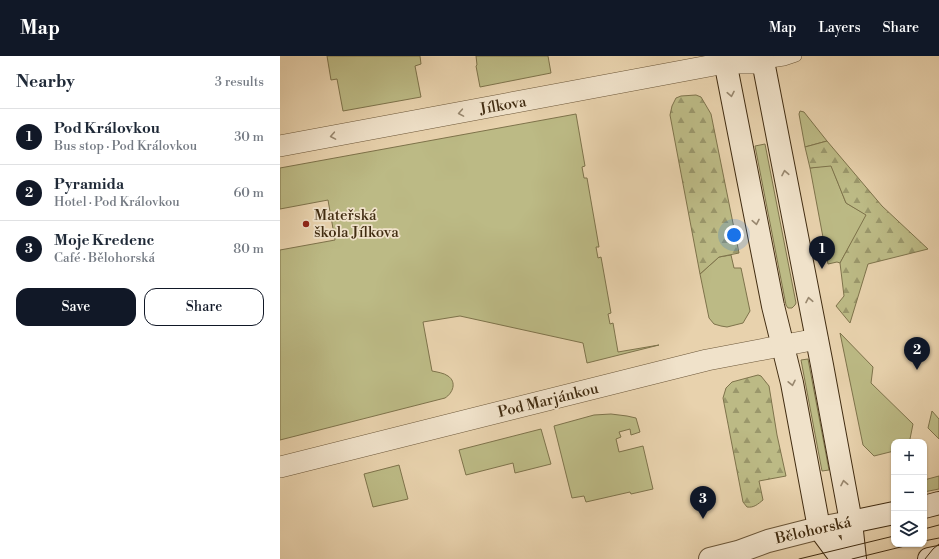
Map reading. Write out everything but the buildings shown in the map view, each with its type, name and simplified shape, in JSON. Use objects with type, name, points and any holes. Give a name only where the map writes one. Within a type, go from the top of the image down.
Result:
[{"type":"main road","points":[[725,60],[773,306],[792,383],[819,528],[842,559]]},
{"type":"main road","points":[[763,60],[851,522],[855,559]]},
{"type":"main road","points":[[927,506],[939,503]]},
{"type":"main road","name":"Bělohorská","points":[[710,559],[738,552],[768,541],[819,528],[891,515]]},
{"type":"main road","points":[[929,559],[939,557]]},
{"type":"street","name":"Jílkova","points":[[280,146],[555,96],[725,60],[763,60]]},
{"type":"street","name":"Pod Marjánkou","points":[[280,467],[707,360],[817,339]]},
{"type":"lane","points":[[763,60],[784,60],[796,56]]},
{"type":"green space","points":[[327,56],[420,56],[421,64],[415,66],[421,97],[343,111],[337,79],[331,80]]},
{"type":"green space","points":[[476,56],[548,56],[551,73],[480,87],[476,66]]},
{"type":"green space","points":[[696,95],[701,97],[711,114],[739,253],[719,257],[700,274],[670,115],[676,98],[681,96]]},
{"type":"green space","points":[[800,111],[804,112],[827,141],[805,147],[799,114]]},
{"type":"green space","points":[[576,114],[585,166],[582,167],[584,178],[587,178],[599,247],[596,247],[598,258],[601,257],[611,313],[608,314],[610,324],[613,323],[618,352],[659,345],[587,363],[583,343],[460,316],[423,322],[432,371],[451,378],[453,387],[448,396],[280,440],[280,250],[335,240],[328,200],[280,209],[280,168]]},
{"type":"green space","points":[[827,141],[882,206],[928,249],[868,264],[850,323],[836,306],[844,296],[840,263],[866,215],[846,203],[831,166],[810,168],[805,147]]},
{"type":"green space","points":[[765,144],[796,303],[792,308],[788,308],[786,305],[755,146]]},
{"type":"green space","points":[[831,165],[846,203],[867,215],[840,263],[837,262],[828,264],[810,168]]},
{"type":"green space","points":[[731,255],[734,268],[741,268],[750,311],[743,323],[727,327],[714,324],[709,318],[700,274],[719,257]]},
{"type":"green space","points":[[840,333],[873,367],[871,383],[913,424],[910,439],[891,439],[891,452],[874,456],[863,445]]},
{"type":"green space","points":[[808,359],[829,470],[822,471],[801,360]]},
{"type":"green space","points":[[758,375],[761,376],[769,386],[777,435],[786,476],[759,481],[763,500],[754,506],[747,507],[743,502],[723,398],[726,388],[732,382]]},
{"type":"green space","points":[[932,411],[939,419],[939,439],[928,428]]},
{"type":"green space","points":[[611,414],[636,418],[640,432],[631,435],[630,429],[619,432],[621,437],[616,439],[619,452],[643,446],[653,489],[631,494],[630,492],[586,502],[584,496],[572,498],[554,426],[594,415]]},
{"type":"green space","points":[[541,429],[551,464],[515,473],[513,463],[466,475],[459,450]]},
{"type":"green space","points":[[399,465],[408,499],[373,507],[364,474]]},
{"type":"green space","points":[[939,476],[939,489],[927,491],[927,479]]},
{"type":"tram line","points":[[927,528],[939,525]]},
{"type":"tram line","points":[[799,559],[891,537]]},
{"type":"tram line","points":[[927,540],[939,538]]},
{"type":"tram line","points":[[925,559],[939,544]]},
{"type":"tram line","points":[[852,559],[901,547]]},
{"type":"place","name":"Mateřská škola Jílkova","points":[[306,224]]},
{"type":"place","name":"Pod Královkou","points":[[822,269]]},
{"type":"place","name":"Pyramida","points":[[917,370]]},
{"type":"place","name":"Moje Kredenc","points":[[703,519]]}]
